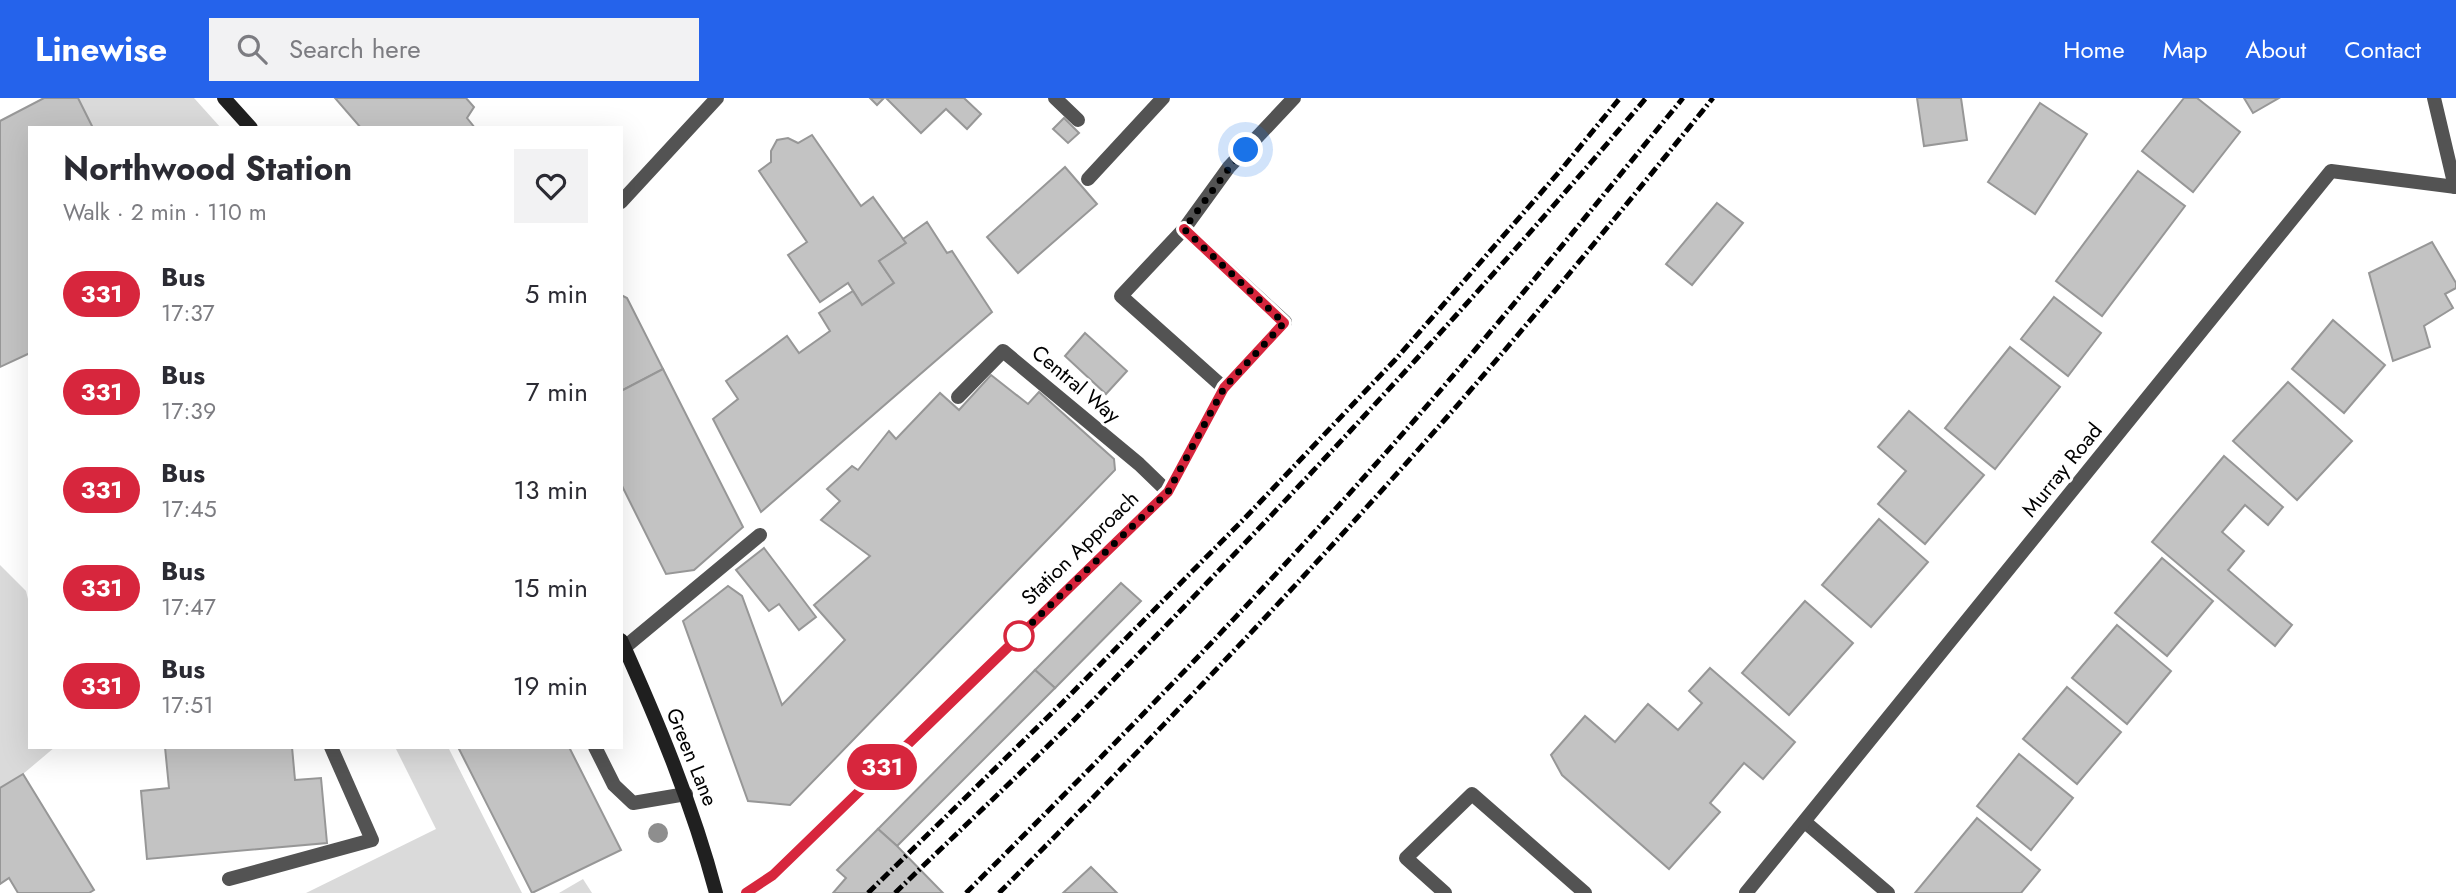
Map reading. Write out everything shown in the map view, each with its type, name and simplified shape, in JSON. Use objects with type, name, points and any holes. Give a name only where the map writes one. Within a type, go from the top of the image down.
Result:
[{"type":"main road","points":[[224,98],[249,126]]},
{"type":"main road","name":"Green Lane","points":[[623,644],[686,794],[716,893]]},
{"type":"street","points":[[623,200],[717,98]]},
{"type":"street","points":[[1055,98],[1078,120]]},
{"type":"street","points":[[1088,179],[1163,98]]},
{"type":"street","points":[[1224,388],[1121,296],[1184,229],[1230,167],[1294,98]]},
{"type":"street","points":[[2434,98],[2456,187]]},
{"type":"street","name":"Murray Road","points":[[1746,893],[2331,171],[2456,187]]},
{"type":"street","name":"Station Approach","points":[[746,893],[773,875],[1168,492],[1224,388],[1284,323],[1184,229]]},
{"type":"street","name":"Central Way","points":[[958,397],[1003,351],[1139,464],[1168,492]]},
{"type":"street","points":[[623,644],[760,535]]},
{"type":"street","points":[[229,879],[372,840],[332,749]]},
{"type":"street","points":[[596,749],[614,785],[633,803],[686,794]]},
{"type":"street","points":[[1445,893],[1406,858],[1472,793],[1585,893]]},
{"type":"street","points":[[1805,822],[1888,893]]},
{"type":"shaded area","points":[[78,98],[194,98],[219,126],[92,126]]},
{"type":"shaded area","points":[[0,565],[26,591],[28,599],[28,749],[53,749],[23,774],[0,788]]},
{"type":"shaded area","points":[[396,749],[449,749],[522,893],[306,893],[436,829]]},
{"type":"shaded area","points":[[583,879],[592,893],[559,893]]},
{"type":"building","points":[[44,98],[78,98],[92,126],[28,126],[28,354],[0,367],[0,121]]},
{"type":"building","points":[[335,98],[466,98],[474,107],[467,118],[473,126],[359,126]]},
{"type":"building","points":[[870,98],[884,98],[877,105]]},
{"type":"building","points":[[886,98],[964,98],[981,114],[967,129],[946,109],[921,133]]},
{"type":"building","points":[[1917,98],[1961,98],[1967,140],[1924,146]]},
{"type":"building","points":[[2184,98],[2197,98],[2240,132],[2193,192],[2142,151]]},
{"type":"building","points":[[2244,98],[2279,98],[2253,113]]},
{"type":"building","points":[[2040,103],[2087,134],[2035,214],[1988,182]]},
{"type":"building","points":[[1064,118],[1079,133],[1068,143],[1053,129]]},
{"type":"building","points":[[812,135],[861,206],[873,197],[906,243],[879,261],[894,283],[862,305],[848,283],[820,302],[788,255],[807,242],[759,171],[771,162],[771,151],[777,140],[788,138],[798,143]]},
{"type":"building","points":[[1065,167],[1097,204],[1018,273],[987,237]]},
{"type":"building","points":[[2138,171],[2185,206],[2102,316],[2056,281]]},
{"type":"building","points":[[1717,203],[1743,223],[1692,285],[1666,264]]},
{"type":"building","points":[[927,222],[947,253],[952,251],[992,312],[761,512],[713,419],[738,399],[726,381],[787,336],[799,353],[830,331],[819,313],[853,291],[862,305],[894,283],[879,261],[906,243],[903,239]]},
{"type":"building","points":[[2432,242],[2456,283],[2456,288],[2445,294],[2453,308],[2424,326],[2430,347],[2393,361],[2369,273]]},
{"type":"building","points":[[623,296],[627,298],[663,369],[623,390]]},
{"type":"building","points":[[2054,297],[2101,333],[2068,376],[2021,339]]},
{"type":"building","points":[[2333,320],[2385,365],[2344,413],[2292,369]]},
{"type":"building","points":[[1085,333],[1127,371],[1106,394],[1065,356]]},
{"type":"building","points":[[2010,347],[2060,387],[1995,469],[1945,428]]},
{"type":"building","points":[[663,369],[743,527],[694,570],[666,574],[623,488],[623,390]]},
{"type":"building","points":[[991,375],[1028,404],[1039,392],[1114,459],[1115,470],[790,805],[748,801],[683,621],[728,586],[742,596],[782,705],[845,640],[814,605],[870,556],[821,520],[840,501],[827,489],[852,466],[858,470],[889,431],[896,439],[940,393],[959,410]]},
{"type":"building","points":[[2288,382],[2352,441],[2297,500],[2233,441]]},
{"type":"building","points":[[1909,411],[1984,475],[1925,544],[1878,504],[1906,471],[1878,447]]},
{"type":"building","points":[[2224,456],[2283,507],[2268,525],[2245,505],[2222,532],[2244,551],[2228,570],[2292,625],[2275,646],[2152,542]]},
{"type":"building","points":[[1879,519],[1928,562],[1871,627],[1822,585]]},
{"type":"building","points":[[764,548],[816,617],[799,630],[779,604],[769,611],[736,570]]},
{"type":"building","points":[[2162,558],[2213,601],[2167,656],[2115,613]]},
{"type":"building","points":[[1121,583],[1141,601],[1055,688],[1035,670]]},
{"type":"building","points":[[1805,601],[1853,643],[1789,715],[1742,673]]},
{"type":"building","points":[[2117,625],[2171,671],[2127,724],[2072,678]]},
{"type":"building","points":[[1710,668],[1795,742],[1763,779],[1744,763],[1710,803],[1720,812],[1669,869],[1562,775],[1551,755],[1585,716],[1615,742],[1648,704],[1678,730],[1702,703],[1689,691]]},
{"type":"building","points":[[1035,670],[1055,688],[897,846],[878,829]]},
{"type":"building","points":[[2067,687],[2121,732],[2077,784],[2023,739]]},
{"type":"building","points":[[165,749],[292,749],[295,780],[321,778],[327,843],[147,859],[141,791],[169,788]]},
{"type":"building","points":[[459,749],[570,749],[621,850],[532,893]]},
{"type":"building","points":[[2019,754],[2073,798],[2031,850],[1977,806]]},
{"type":"building","points":[[23,774],[94,890],[89,893],[18,893],[9,878],[0,884],[0,788]]},
{"type":"building","points":[[1977,818],[2040,870],[2021,893],[1915,893]]},
{"type":"building","points":[[878,829],[943,893],[833,893],[846,878],[837,870]]},
{"type":"building","points":[[1091,867],[1117,893],[1063,893]]},
{"type":"railway","points":[[868,893],[1061,704],[1245,518],[1395,360],[1620,98]]},
{"type":"railway","points":[[895,893],[1077,717],[1295,490],[1508,257],[1646,98]]},
{"type":"railway","points":[[966,893],[1145,712],[1376,464],[1559,250],[1683,98]]},
{"type":"railway","points":[[999,893],[1227,658],[1394,477],[1516,337],[1713,98]]},
{"type":"bus line","name":"331","points":[[746,893],[773,875],[1168,492],[1224,388],[1284,323],[1184,229]]},
{"type":"route","points":[[1019,636],[1012,642],[1168,492],[1224,388],[1284,323],[1184,229],[1246,150]]}]
